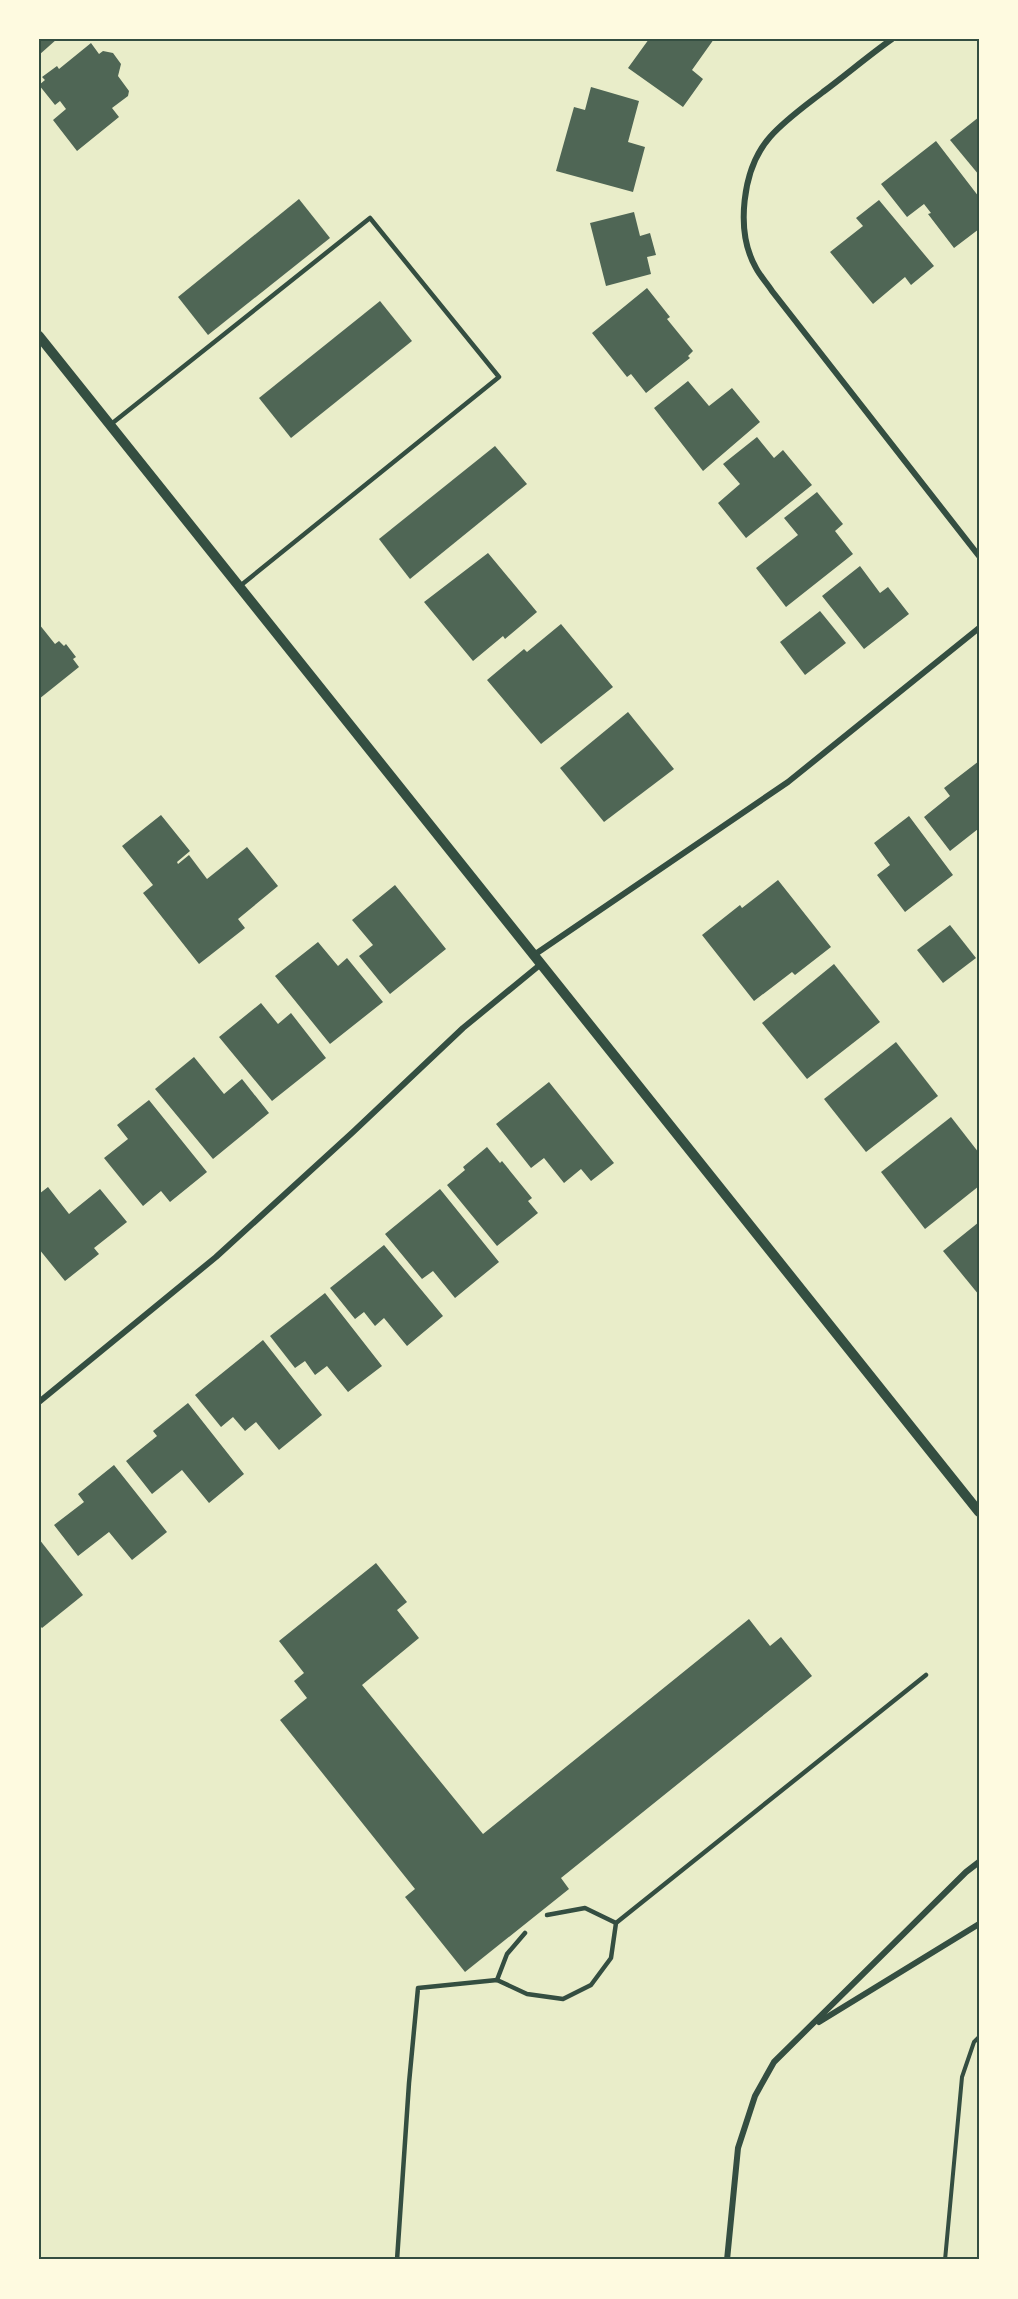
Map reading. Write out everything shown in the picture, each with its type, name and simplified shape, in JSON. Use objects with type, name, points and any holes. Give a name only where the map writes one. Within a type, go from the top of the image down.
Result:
[{"type":"street","points":[[892,39],[789,119],[769,138],[759,152],[747,185],[744,207],[749,249],[756,267],[772,291],[979,556]]},
{"type":"street","points":[[39,336],[979,1512]]},
{"type":"street","points":[[39,1402],[216,1257],[538,960],[788,782],[979,628]]},
{"type":"street","points":[[727,2260],[738,2148],[745,2121],[764,2078],[774,2062],[966,1872],[979,1862]]},
{"type":"street","points":[[811,2027],[979,1924]]},
{"type":"lane","points":[[110,425],[370,218],[406,262],[499,378],[240,586]]},
{"type":"lane","points":[[397,2260],[418,1988],[497,1980],[527,1994],[563,1999],[591,1985],[611,1958],[616,1923],[926,1675]]},
{"type":"lane","points":[[547,1915],[585,1908],[616,1923]]},
{"type":"lane","points":[[497,1980],[507,1953],[525,1933]]},
{"type":"path","points":[[945,2260],[962,2077],[974,2042],[979,2037]]},
{"type":"building","points":[[39,39],[57,39],[39,55]]},
{"type":"building","points":[[649,39],[714,39],[692,70],[703,79],[683,107],[628,68]]},
{"type":"building","points":[[91,43],[99,54],[103,51],[113,53],[121,64],[118,76],[129,91],[128,96],[112,108],[119,117],[77,151],[53,120],[66,109],[60,101],[55,105],[39,85],[45,80],[42,77],[57,66],[59,69]]},
{"type":"building","points":[[591,87],[639,101],[628,142],[645,147],[633,192],[556,171],[574,107],[585,110]]},
{"type":"building","points":[[979,117],[979,175],[950,140]]},
{"type":"building","points":[[936,141],[979,197],[979,229],[954,248],[928,214],[931,213],[924,204],[907,217],[881,184]]},
{"type":"building","points":[[299,199],[330,238],[208,335],[178,297]]},
{"type":"building","points":[[879,200],[934,266],[911,285],[905,277],[873,304],[830,252],[863,226],[856,218]]},
{"type":"building","points":[[634,212],[640,236],[650,233],[656,255],[647,257],[651,274],[606,286],[590,223]]},
{"type":"building","points":[[647,288],[670,317],[667,319],[693,351],[688,356],[690,358],[646,393],[631,374],[627,377],[592,333]]},
{"type":"building","points":[[380,301],[412,341],[291,438],[259,398]]},
{"type":"building","points":[[688,381],[709,406],[732,388],[760,422],[703,471],[654,408]]},
{"type":"building","points":[[757,437],[774,458],[783,450],[812,485],[746,538],[718,503],[740,484],[723,464]]},
{"type":"building","points":[[495,446],[527,484],[410,579],[379,539]]},
{"type":"building","points":[[817,492],[843,524],[835,531],[853,554],[786,607],[756,568],[798,535],[784,518]]},
{"type":"building","points":[[488,553],[537,612],[505,639],[503,636],[473,661],[424,602]]},
{"type":"building","points":[[860,566],[880,593],[888,587],[909,614],[864,649],[822,596]]},
{"type":"building","points":[[820,611],[846,643],[805,675],[780,642]]},
{"type":"building","points":[[39,624],[55,644],[59,641],[64,646],[66,644],[76,657],[73,659],[79,667],[39,699]]},
{"type":"building","points":[[561,624],[613,687],[541,744],[487,680],[524,649],[527,652]]},
{"type":"building","points":[[628,712],[674,769],[604,822],[560,768]]},
{"type":"building","points":[[979,761],[979,831],[978,829],[950,851],[924,817],[950,796],[944,788]]},
{"type":"building","points":[[161,815],[190,851],[177,862],[178,864],[189,855],[207,879],[247,847],[278,886],[238,919],[245,928],[199,964],[143,893],[153,885],[122,846]]},
{"type":"building","points":[[909,816],[953,875],[905,912],[877,875],[890,865],[874,843]]},
{"type":"building","points":[[778,880],[831,947],[795,975],[792,972],[754,1001],[702,935],[740,905],[742,908]]},
{"type":"building","points":[[395,885],[446,949],[390,994],[359,956],[373,945],[352,920]]},
{"type":"building","points":[[950,925],[976,958],[943,983],[917,950]]},
{"type":"building","points":[[318,942],[338,966],[347,958],[383,1002],[330,1044],[275,976]]},
{"type":"building","points":[[834,964],[880,1022],[807,1079],[762,1023]]},
{"type":"building","points":[[261,1003],[278,1024],[291,1013],[326,1058],[272,1101],[219,1037]]},
{"type":"building","points":[[896,1042],[938,1096],[866,1152],[824,1099]]},
{"type":"building","points":[[194,1057],[224,1094],[242,1079],[269,1113],[213,1159],[155,1089]]},
{"type":"building","points":[[549,1082],[614,1163],[591,1181],[581,1169],[564,1183],[544,1158],[531,1168],[496,1124]]},
{"type":"building","points":[[149,1100],[207,1172],[170,1202],[161,1191],[143,1206],[104,1158],[128,1139],[117,1125]]},
{"type":"building","points":[[951,1117],[979,1153],[979,1186],[925,1229],[881,1172]]},
{"type":"building","points":[[487,1147],[500,1163],[502,1161],[532,1198],[528,1201],[538,1213],[497,1246],[447,1185],[465,1170],[463,1167]]},
{"type":"building","points":[[48,1187],[69,1214],[100,1189],[127,1222],[94,1248],[99,1254],[65,1281],[39,1249],[39,1194]]},
{"type":"building","points":[[440,1189],[499,1262],[455,1298],[433,1271],[422,1279],[385,1234]]},
{"type":"building","points":[[979,1222],[979,1295],[943,1251]]},
{"type":"building","points":[[384,1245],[443,1316],[407,1346],[384,1318],[375,1326],[364,1312],[355,1319],[330,1288]]},
{"type":"building","points":[[325,1293],[382,1366],[348,1392],[327,1366],[315,1375],[305,1361],[295,1368],[270,1336]]},
{"type":"building","points":[[263,1340],[322,1415],[279,1450],[256,1422],[245,1431],[233,1417],[221,1427],[195,1395]]},
{"type":"building","points":[[188,1403],[244,1474],[209,1503],[182,1470],[152,1494],[126,1461],[157,1436],[153,1431]]},
{"type":"building","points":[[114,1465],[167,1532],[132,1560],[109,1532],[78,1556],[54,1525],[84,1502],[78,1494]]},
{"type":"building","points":[[39,1539],[83,1595],[42,1628],[39,1625]]},
{"type":"building","points":[[376,1563],[407,1602],[397,1610],[419,1638],[362,1685],[483,1834],[749,1619],[770,1646],[781,1637],[812,1676],[561,1878],[569,1889],[465,1972],[405,1897],[415,1889],[280,1720],[307,1698],[294,1681],[304,1673],[279,1641]]}]
